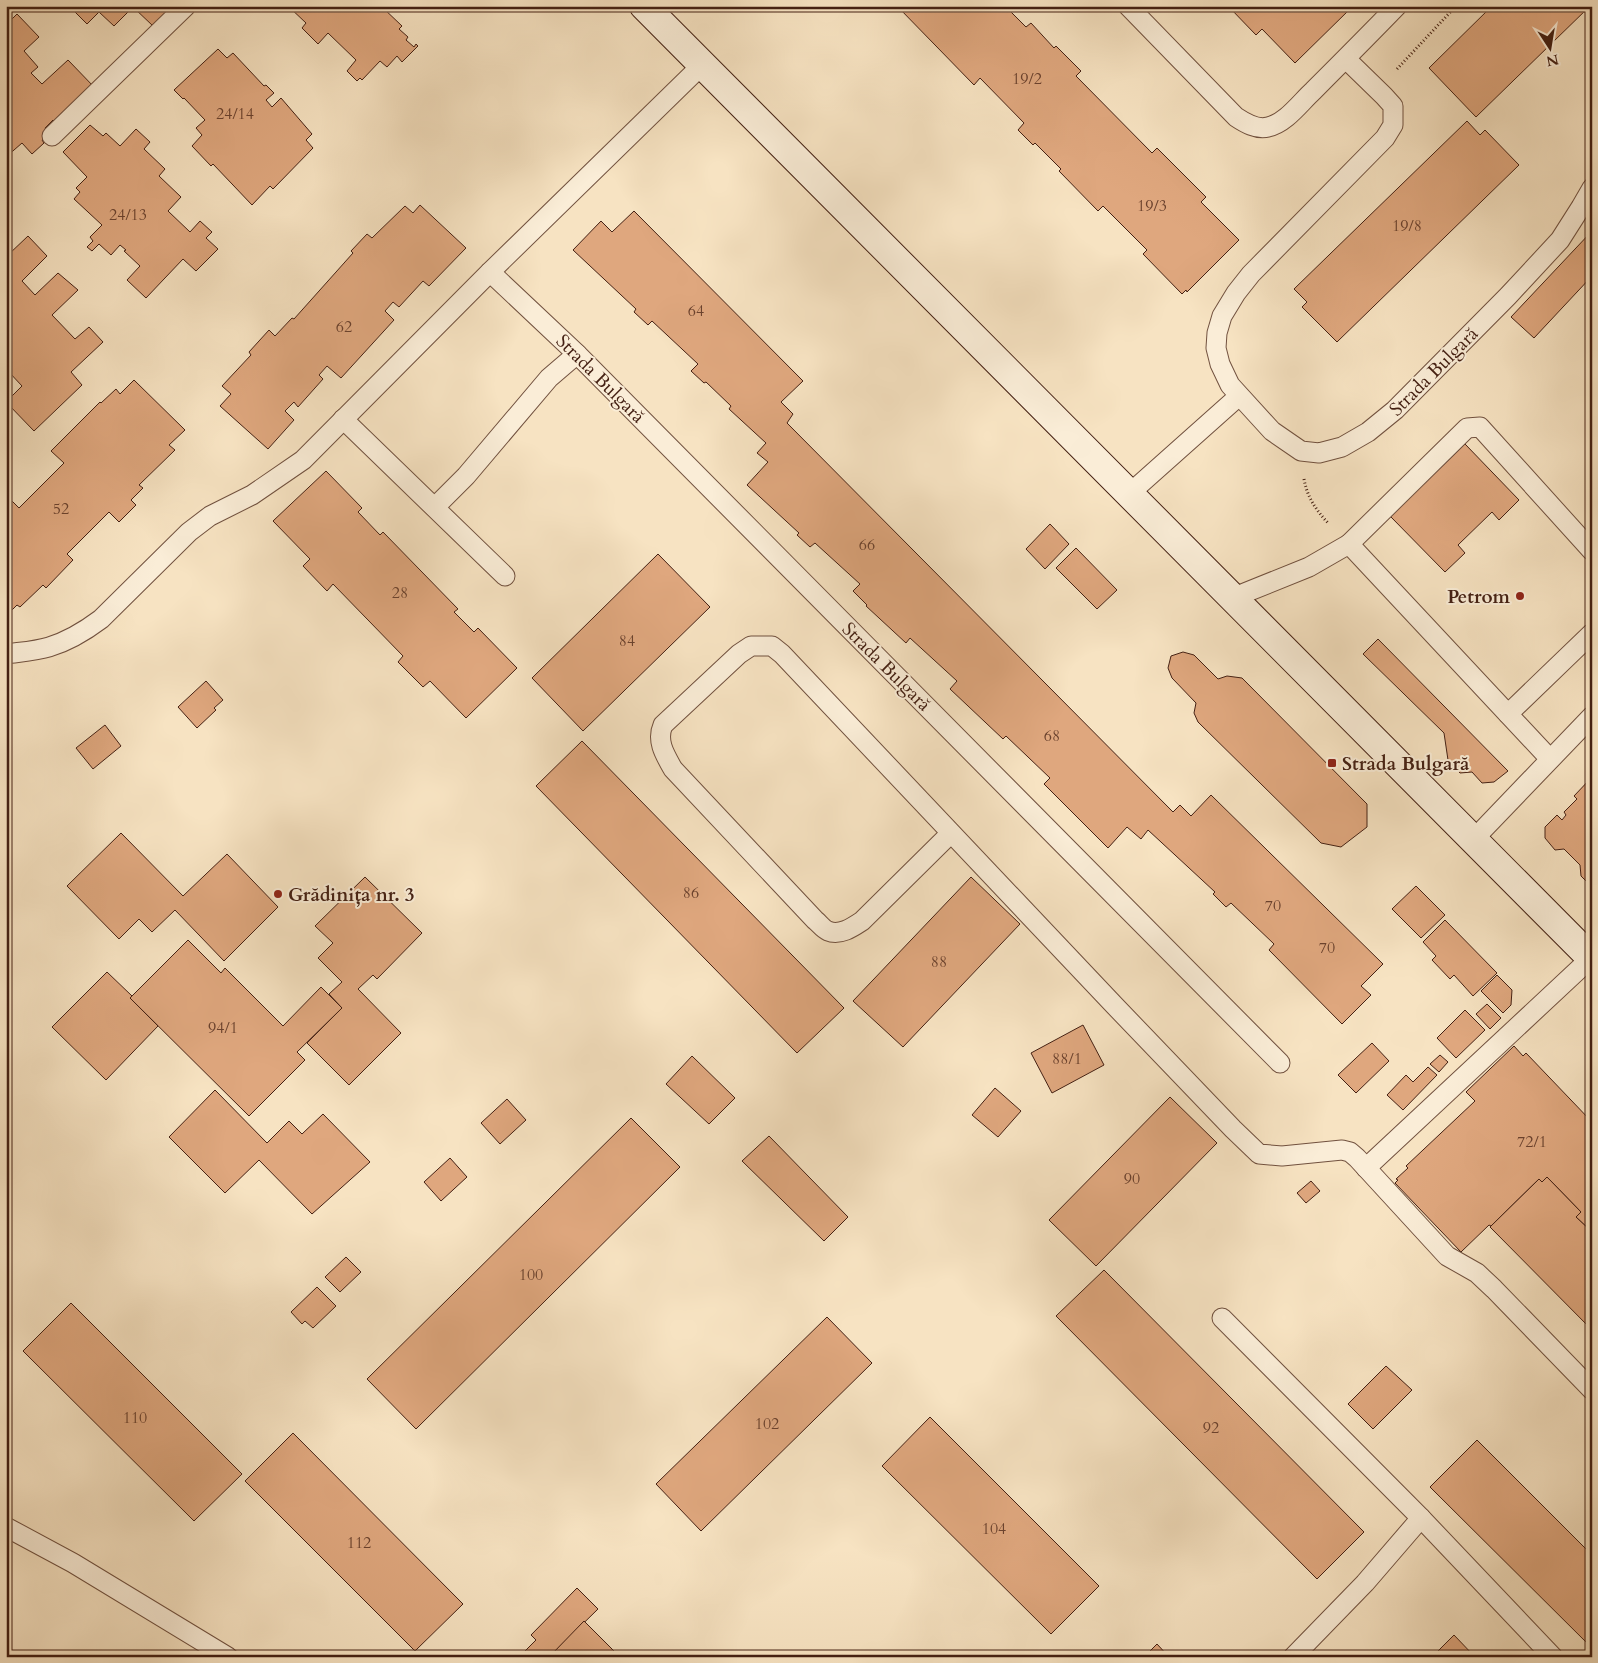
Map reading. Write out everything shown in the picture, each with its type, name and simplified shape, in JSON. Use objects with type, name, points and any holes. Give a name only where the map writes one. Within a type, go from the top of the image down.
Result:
[{"type":"street","points":[[644,6],[1592,959]]},
{"type":"lane","points":[[52,136],[186,6]]},
{"type":"lane","points":[[1128,6],[1236,117],[1251,126],[1266,128],[1287,116],[1397,6]]},
{"type":"lane","points":[[1301,451],[1272,431],[1230,385],[1220,364],[1216,348],[1217,333],[1222,316],[1236,293],[1251,274],[1385,138],[1393,125],[1393,106],[1346,59]]},
{"type":"lane","points":[[6,654],[48,647],[68,640],[85,631],[102,619],[189,532],[210,516],[252,495],[302,460],[490,272],[702,65]]},
{"type":"lane","name":"Strada Bulgară","points":[[1301,451],[1319,453],[1342,447],[1368,432],[1395,410],[1508,296],[1560,240],[1592,188]]},
{"type":"lane","name":"Strada Bulgară","points":[[490,272],[577,354],[1280,1063]]},
{"type":"lane","points":[[435,507],[466,476],[549,378],[577,354]]},
{"type":"lane","points":[[1130,494],[1239,396]]},
{"type":"lane","points":[[343,419],[505,576]]},
{"type":"lane","points":[[1232,598],[1309,567],[1349,544],[1467,428],[1480,427],[1592,551]]},
{"type":"lane","points":[[1349,544],[1550,759]]},
{"type":"lane","points":[[1508,714],[1592,634]]},
{"type":"lane","points":[[951,833],[862,921],[850,929],[838,932],[828,930],[815,920],[673,769],[665,755],[660,733],[663,725],[739,654],[751,646],[772,646],[782,654],[1141,1033],[1259,1154],[1282,1156],[1342,1150],[1350,1152],[1448,1256],[1477,1273],[1494,1288],[1592,1390]]},
{"type":"lane","points":[[1473,840],[1592,716]]},
{"type":"lane","points":[[1366,1168],[1592,959]]},
{"type":"lane","points":[[1222,1318],[1421,1518],[1553,1657]]},
{"type":"lane","points":[[1293,1657],[1365,1583],[1421,1518]]},
{"type":"lane","points":[[6,1527],[73,1563],[228,1657]]},
{"type":"path","points":[[1377,89],[1456,6]]},
{"type":"path","points":[[1301,451],[1305,486],[1316,509],[1349,544]]},
{"type":"building","points":[[69,6],[173,6],[153,26],[133,7],[114,26],[99,12],[87,24]]},
{"type":"building","points":[[288,6],[381,6],[402,26],[399,29],[408,37],[406,40],[414,47],[416,44],[418,46],[402,62],[397,56],[387,67],[380,61],[362,80],[360,78],[357,81],[347,71],[356,60],[328,33],[318,44],[302,28],[306,23]]},
{"type":"building","points":[[897,6],[1005,6],[1026,27],[1031,23],[1054,48],[1056,46],[1081,71],[1076,76],[1152,153],[1157,148],[1206,197],[1201,202],[1239,240],[1187,292],[1186,290],[1182,294],[1143,254],[1147,250],[1103,206],[1098,211],[1059,171],[1061,169],[1035,143],[1033,145],[1018,130],[1024,123],[980,78],[974,85]]},
{"type":"building","points":[[1230,6],[1349,6],[1351,8],[1295,63],[1262,29],[1256,35]]},
{"type":"building","points":[[1492,6],[1590,6],[1476,117],[1429,68]]},
{"type":"building","points":[[17,14],[39,37],[24,51],[38,67],[31,73],[42,84],[68,60],[95,88],[57,124],[53,120],[45,128],[49,133],[42,140],[44,143],[32,154],[22,143],[6,157],[6,25]]},
{"type":"building","points":[[218,49],[227,58],[233,53],[264,86],[266,85],[274,93],[266,100],[272,107],[281,98],[312,134],[306,140],[313,148],[273,189],[270,186],[252,205],[213,164],[211,166],[192,146],[202,135],[196,128],[205,120],[174,90]]},
{"type":"building","points":[[1467,121],[1480,135],[1485,130],[1519,165],[1337,342],[1302,307],[1307,302],[1294,289]]},
{"type":"building","points":[[90,125],[103,136],[106,133],[120,146],[136,129],[150,142],[144,149],[165,169],[159,176],[181,197],[168,211],[190,232],[200,221],[212,232],[206,238],[218,249],[196,271],[183,259],[146,298],[127,280],[140,266],[124,251],[126,250],[120,245],[111,255],[99,244],[92,251],[87,247],[93,241],[90,237],[102,225],[74,199],[80,192],[76,188],[87,177],[63,152]]},
{"type":"building","points":[[420,205],[466,248],[429,286],[423,281],[399,307],[393,302],[385,311],[394,320],[341,378],[327,366],[319,375],[323,379],[298,407],[294,402],[285,411],[294,420],[268,449],[220,406],[231,394],[222,386],[251,355],[249,352],[269,330],[275,336],[292,318],[294,319],[353,253],[351,251],[367,234],[372,238],[405,206],[413,213]]},
{"type":"building","points":[[634,211],[803,381],[781,402],[793,414],[787,423],[1173,812],[1180,805],[1191,816],[1211,795],[1383,964],[1361,986],[1371,995],[1342,1024],[1269,950],[1274,944],[1231,903],[1226,907],[1213,894],[1215,892],[1148,830],[1141,839],[1127,827],[1108,848],[1044,784],[1050,778],[1006,736],[1003,739],[950,689],[957,681],[910,638],[906,643],[866,606],[853,591],[860,584],[815,543],[810,547],[797,535],[799,533],[747,485],[768,462],[757,453],[766,443],[729,409],[731,406],[706,382],[704,383],[691,371],[698,364],[652,321],[648,325],[634,312],[636,309],[573,250],[601,221],[612,232]]},
{"type":"building","points":[[1592,231],[1592,276],[1534,338],[1511,317]]},
{"type":"building","points":[[28,236],[47,256],[22,281],[35,295],[58,273],[78,290],[52,315],[75,339],[89,327],[103,342],[71,372],[82,385],[34,431],[6,402],[22,386],[8,371],[6,373],[6,253],[8,255]]},
{"type":"building","points":[[134,380],[185,430],[169,445],[175,450],[139,485],[143,488],[131,500],[136,505],[119,522],[109,512],[67,554],[73,560],[46,588],[43,585],[20,607],[17,605],[6,616],[6,499],[8,497],[19,508],[64,463],[51,451],[100,402],[116,389],[120,394]]},
{"type":"building","points":[[1465,444],[1519,500],[1499,520],[1492,512],[1458,545],[1465,553],[1445,572],[1390,516]]},
{"type":"building","points":[[326,471],[362,508],[358,512],[380,535],[383,532],[458,609],[454,612],[474,632],[478,628],[517,668],[466,718],[430,681],[423,687],[398,662],[403,656],[333,584],[327,591],[303,566],[310,559],[273,521]]},
{"type":"building","points":[[1050,524],[1069,544],[1045,569],[1026,549]]},
{"type":"building","points":[[1076,548],[1117,590],[1097,609],[1056,568]]},
{"type":"building","points":[[658,554],[710,607],[583,731],[532,678]]},
{"type":"building","points":[[1378,639],[1508,771],[1494,782],[1482,783],[1472,772],[1460,773],[1448,760],[1444,733],[1363,654]]},
{"type":"building","points":[[1183,652],[1194,655],[1218,679],[1227,676],[1242,678],[1367,804],[1367,827],[1341,847],[1321,843],[1198,722],[1194,713],[1196,703],[1172,678],[1168,668],[1171,656]]},
{"type":"building","points":[[206,681],[223,700],[214,708],[216,710],[197,728],[178,707]]},
{"type":"building","points":[[105,725],[121,746],[93,769],[76,748]]},
{"type":"building","points":[[582,741],[844,1008],[797,1053],[536,786]]},
{"type":"building","points":[[1592,777],[1592,814],[1590,815],[1592,817],[1592,887],[1581,876],[1580,865],[1564,849],[1555,850],[1545,838],[1545,827],[1557,815],[1562,820],[1566,815],[1564,812],[1577,799],[1574,796]]},
{"type":"building","points":[[121,833],[183,896],[227,854],[278,907],[224,961],[175,910],[152,932],[139,919],[119,939],[67,886]]},
{"type":"building","points":[[365,877],[422,933],[377,979],[373,975],[358,989],[401,1033],[349,1085],[307,1043],[342,1008],[329,994],[342,982],[318,958],[333,943],[315,926]]},
{"type":"building","points":[[971,877],[1020,924],[903,1047],[853,1001]]},
{"type":"building","points":[[1416,886],[1445,915],[1421,938],[1392,909]]},
{"type":"building","points":[[1445,920],[1497,973],[1473,996],[1454,975],[1450,979],[1432,960],[1436,956],[1423,942]]},
{"type":"building","points":[[188,940],[221,973],[225,968],[283,1026],[321,987],[342,1008],[297,1052],[305,1060],[249,1116],[130,998]]},
{"type":"building","points":[[107,972],[132,996],[130,998],[158,1026],[106,1080],[52,1027]]},
{"type":"building","points":[[1497,975],[1512,990],[1511,1005],[1503,1013],[1481,991]]},
{"type":"building","points":[[1487,1004],[1501,1018],[1490,1029],[1476,1014]]},
{"type":"building","points":[[1465,1010],[1485,1030],[1456,1058],[1437,1038]]},
{"type":"building","points":[[1083,1025],[1104,1065],[1052,1093],[1031,1053]]},
{"type":"building","points":[[1372,1043],[1389,1061],[1356,1093],[1338,1075]]},
{"type":"building","points":[[1514,1046],[1523,1056],[1526,1053],[1592,1122],[1592,1232],[1576,1217],[1581,1212],[1547,1177],[1542,1182],[1539,1179],[1491,1226],[1489,1225],[1461,1252],[1395,1183],[1398,1180],[1396,1179],[1408,1168],[1406,1166],[1475,1101],[1466,1092]]},
{"type":"building","points":[[1440,1055],[1448,1062],[1439,1072],[1430,1064]]},
{"type":"building","points":[[692,1056],[735,1098],[709,1124],[666,1084]]},
{"type":"building","points":[[1428,1067],[1437,1075],[1403,1110],[1387,1095],[1406,1075],[1413,1082]]},
{"type":"building","points":[[995,1088],[1021,1111],[998,1137],[972,1115]]},
{"type":"building","points":[[215,1090],[267,1143],[289,1121],[302,1134],[323,1114],[370,1162],[312,1214],[259,1160],[225,1193],[169,1137]]},
{"type":"building","points":[[1170,1097],[1217,1143],[1096,1266],[1049,1220]]},
{"type":"building","points":[[507,1099],[526,1120],[500,1144],[481,1123]]},
{"type":"building","points":[[631,1118],[680,1167],[416,1429],[367,1379]]},
{"type":"building","points":[[769,1136],[848,1217],[824,1241],[742,1161]]},
{"type":"building","points":[[450,1158],[467,1177],[441,1201],[424,1182]]},
{"type":"building","points":[[1547,1177],[1581,1212],[1576,1217],[1592,1232],[1592,1330],[1490,1227],[1539,1179],[1542,1182]]},
{"type":"building","points":[[1311,1181],[1320,1191],[1306,1203],[1297,1193]]},
{"type":"building","points":[[346,1257],[361,1272],[340,1292],[325,1277]]},
{"type":"building","points":[[1104,1270],[1364,1532],[1317,1579],[1056,1316]]},
{"type":"building","points":[[317,1287],[336,1306],[313,1328],[305,1321],[302,1324],[291,1312]]},
{"type":"building","points":[[71,1303],[242,1474],[194,1521],[23,1351]]},
{"type":"building","points":[[827,1317],[872,1363],[701,1531],[656,1484]]},
{"type":"building","points":[[1386,1366],[1412,1390],[1373,1429],[1348,1404]]},
{"type":"building","points":[[930,1417],[1099,1586],[1051,1634],[882,1466]]},
{"type":"building","points":[[293,1433],[463,1604],[415,1651],[245,1481]]},
{"type":"building","points":[[1477,1440],[1592,1555],[1592,1648],[1430,1487]]},
{"type":"building","points":[[577,1588],[598,1609],[549,1657],[519,1657],[536,1640],[531,1635]]},
{"type":"building","points":[[584,1621],[620,1657],[549,1657]]},
{"type":"building","points":[[1454,1635],[1475,1657],[1432,1657]]},
{"type":"building","points":[[1157,1644],[1169,1657],[1144,1657]]},
{"type":"place","name":"Petrom","points":[[1520,596]]},
{"type":"place","name":"Strada Bulgară","points":[[1332,763]]},
{"type":"place","name":"Grădinița nr. 3","points":[[278,894]]}]
